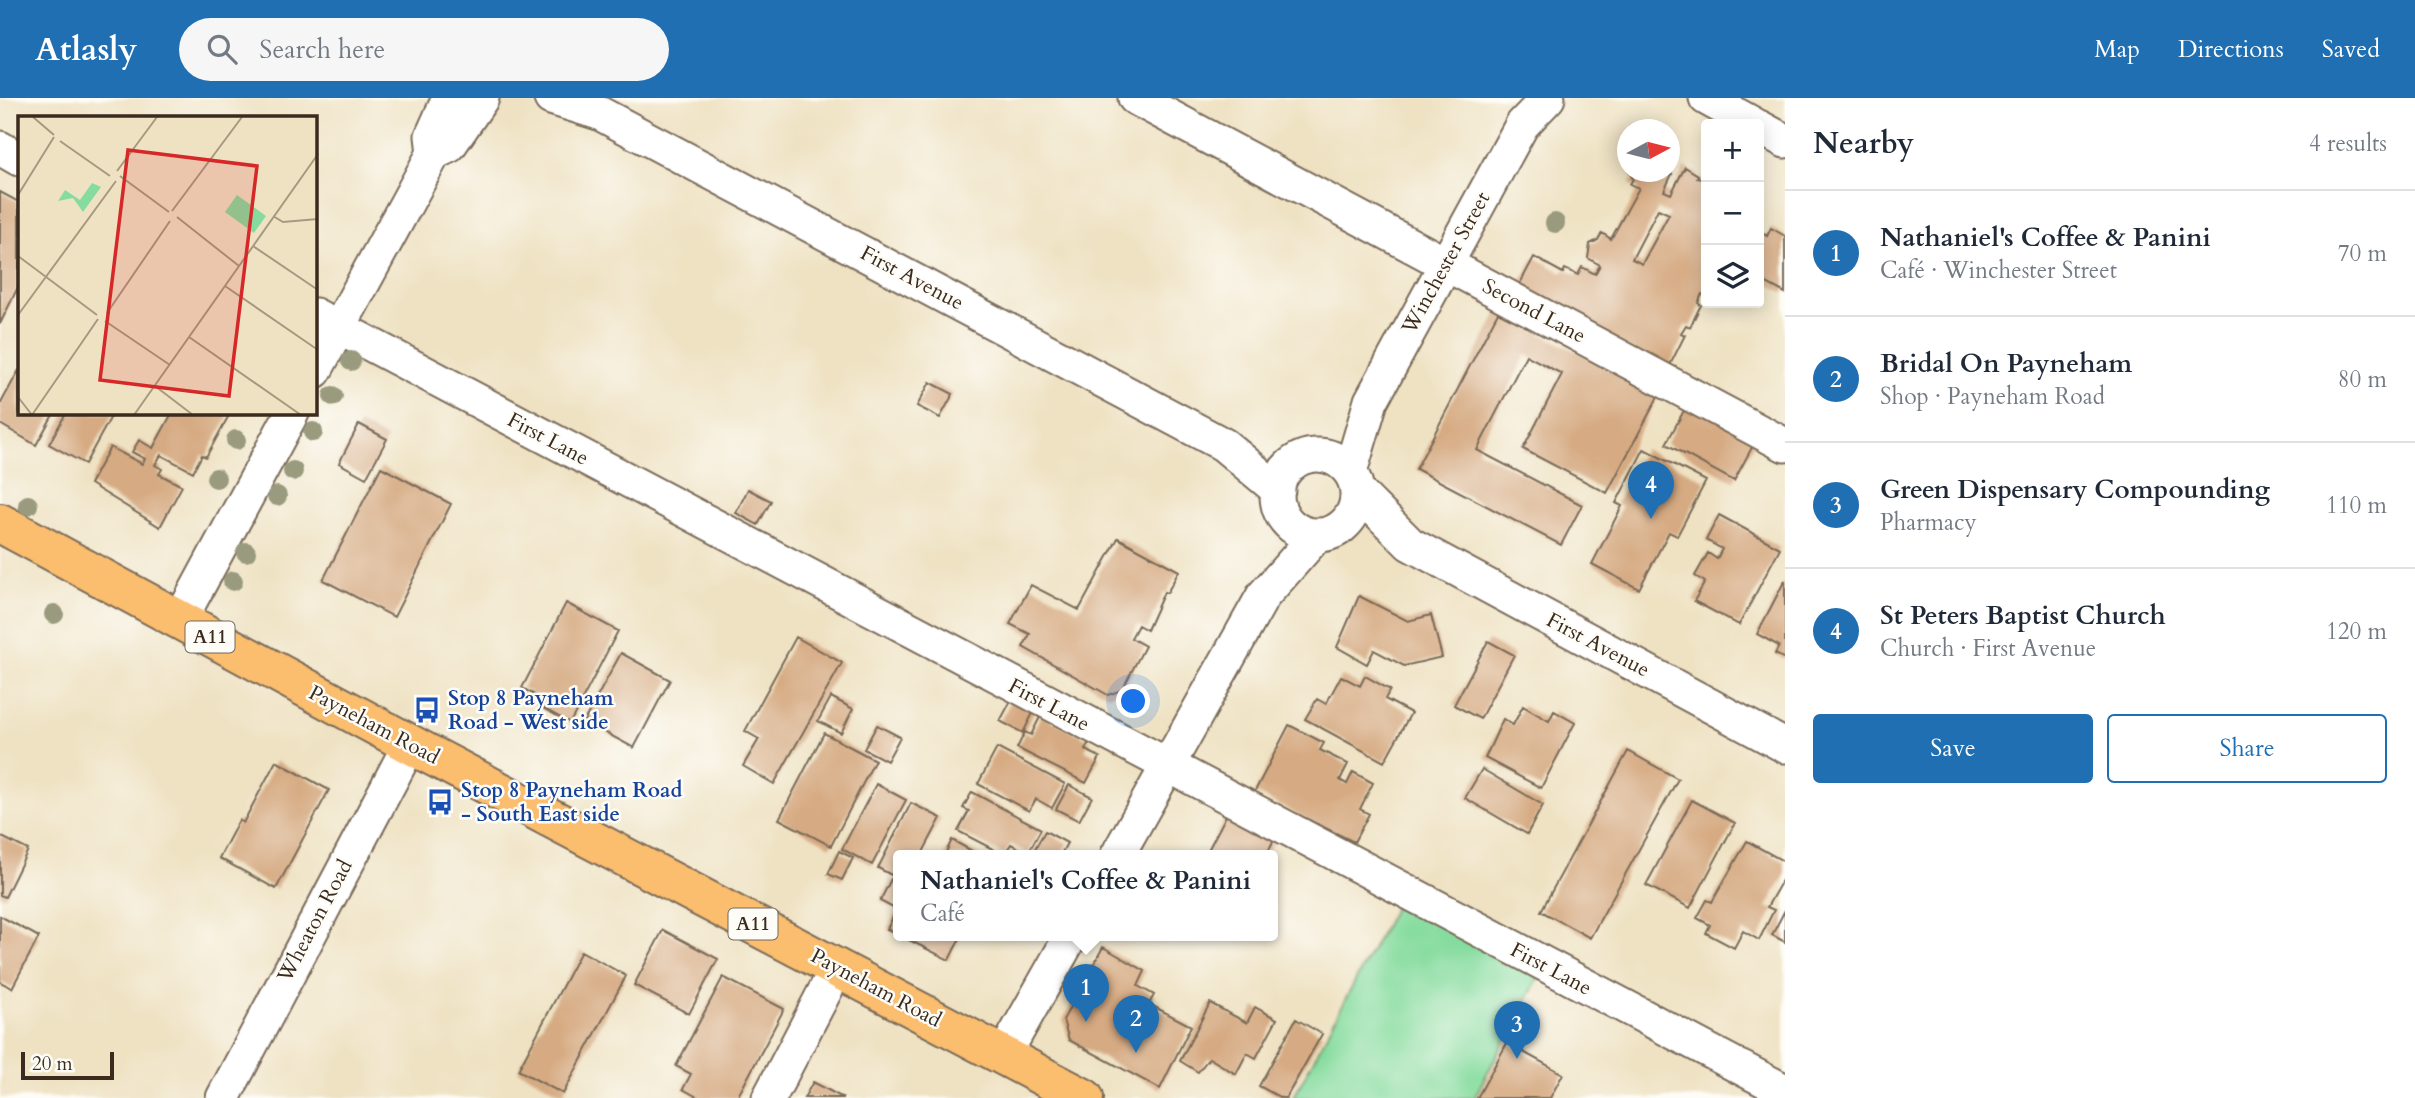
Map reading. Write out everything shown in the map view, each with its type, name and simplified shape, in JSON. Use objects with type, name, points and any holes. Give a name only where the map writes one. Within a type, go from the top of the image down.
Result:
[{"type":"main road","name":"Payneham Road","points":[[1,526],[1084,1098]]},
{"type":"street","points":[[434,153],[432,136],[449,98]]},
{"type":"street","points":[[317,363],[327,322],[434,153],[449,146],[482,98]]},
{"type":"street","name":"First Avenue","points":[[551,98],[590,106],[1293,481]]},
{"type":"street","name":"Second Lane","points":[[1135,98],[1785,444]]},
{"type":"street","name":"Winchester Street","points":[[1293,481],[1371,401],[1525,112],[1548,98]]},
{"type":"street","points":[[1706,98],[1744,119]]},
{"type":"street","points":[[1764,130],[1785,141]]},
{"type":"street","points":[[0,148],[18,158]]},
{"type":"street","name":"First Lane","points":[[327,322],[1785,1091]]},
{"type":"street","name":"Winchester Street","points":[[1353,482],[1371,401]]},
{"type":"street","points":[[180,620],[291,415]]},
{"type":"street","points":[[1263,596],[1326,532],[1348,520],[1355,506],[1353,482],[1342,463],[1293,481]]},
{"type":"street","points":[[1120,850],[1263,596],[1293,481]]},
{"type":"street","points":[[1293,481],[1292,526],[1326,532]]},
{"type":"street","name":"First Avenue","points":[[1353,482],[1410,544],[1785,746]]},
{"type":"street","name":"First Avenue","points":[[1326,532],[1410,544]]},
{"type":"street","name":"Wheaton Road","points":[[223,1098],[410,744]]},
{"type":"street","points":[[1004,1055],[1068,941]]},
{"type":"street","points":[[769,1098],[837,968]]},
{"type":"green space","points":[[1398,901],[1539,977],[1474,1098],[1293,1098]]},
{"type":"building","points":[[1685,167],[1701,179],[1701,296],[1698,303],[1701,305],[1690,327],[1686,325],[1681,333],[1685,335],[1668,369],[1517,289],[1534,257],[1563,273],[1565,269],[1578,275],[1582,267],[1595,274],[1600,265],[1588,258],[1590,244],[1598,240],[1602,233],[1611,239],[1639,188],[1630,184],[1631,182],[1668,182],[1664,191],[1671,194],[1677,182],[1680,182]],"holes":[[[1658,209],[1669,214],[1642,264],[1632,259]]]},
{"type":"building","points":[[0,192],[18,201],[18,287],[0,324]]},
{"type":"building","points":[[1771,228],[1785,236],[1785,293],[1764,282],[1764,234],[1767,236]]},
{"type":"building","points":[[1498,312],[1660,393],[1607,493],[1523,449],[1562,374],[1526,355],[1477,450],[1582,505],[1561,545],[1416,469]]},
{"type":"building","points":[[18,372],[18,415],[53,415],[36,445],[0,424],[0,405]]},
{"type":"building","points":[[930,382],[953,394],[940,418],[917,406]]},
{"type":"building","points":[[1688,403],[1756,440],[1734,481],[1666,444]]},
{"type":"building","points":[[65,415],[112,415],[85,464],[49,444]]},
{"type":"building","points":[[171,415],[228,417],[206,457],[202,455],[193,472],[161,455],[155,465],[162,469],[159,474],[182,486],[160,527],[90,484],[110,447],[142,464],[145,459],[132,452],[139,440],[153,448]]},
{"type":"building","points":[[359,424],[387,439],[366,478],[339,463]]},
{"type":"building","points":[[1644,449],[1706,481],[1677,536],[1669,532],[1639,589],[1592,564],[1622,506],[1616,503]]},
{"type":"building","points":[[381,467],[451,504],[394,617],[323,580]]},
{"type":"building","points":[[748,489],[771,501],[758,525],[736,513]]},
{"type":"building","points":[[1719,515],[1780,548],[1739,625],[1694,601],[1705,582],[1695,576],[1708,553],[1717,559],[1722,549],[1706,540]]},
{"type":"building","points":[[1118,538],[1179,571],[1167,593],[1164,592],[1147,630],[1138,625],[1131,638],[1145,646],[1122,690],[1108,695],[1023,647],[1030,634],[1010,624],[1031,585],[1079,610]]},
{"type":"building","points":[[1785,580],[1785,659],[1775,654],[1779,646],[1757,634]]},
{"type":"building","points":[[1359,596],[1408,621],[1431,615],[1442,657],[1404,666],[1374,650],[1367,664],[1337,647]]},
{"type":"building","points":[[566,603],[618,631],[570,723],[539,706],[542,699],[522,688]]},
{"type":"building","points":[[796,637],[842,663],[774,784],[743,766],[759,739],[745,731]]},
{"type":"building","points":[[1488,641],[1514,655],[1480,719],[1454,705]]},
{"type":"building","points":[[621,653],[670,680],[634,748],[584,721]]},
{"type":"building","points":[[1341,676],[1360,686],[1365,676],[1390,690],[1385,699],[1411,713],[1384,762],[1305,719],[1317,699],[1326,704]]},
{"type":"building","points":[[831,697],[853,709],[841,733],[818,721]]},
{"type":"building","points":[[1013,697],[1035,709],[1023,733],[1000,721]]},
{"type":"building","points":[[1523,706],[1549,721],[1554,711],[1575,723],[1541,788],[1485,758],[1503,719],[1513,725]]},
{"type":"building","points":[[1041,715],[1090,740],[1085,750],[1100,757],[1086,783],[1017,748],[1025,732],[1031,735]]},
{"type":"building","points":[[877,725],[900,737],[887,761],[864,749]]},
{"type":"building","points":[[1289,725],[1324,743],[1320,750],[1348,764],[1340,780],[1347,784],[1353,772],[1373,783],[1360,809],[1369,814],[1354,842],[1254,793]]},
{"type":"building","points":[[824,733],[875,760],[831,846],[779,819]]},
{"type":"building","points":[[997,748],[1065,784],[1052,808],[1036,799],[1029,811],[978,784]]},
{"type":"building","points":[[1628,751],[1678,779],[1590,938],[1541,911]]},
{"type":"building","points":[[276,761],[329,790],[276,889],[219,858],[239,820],[243,823]]},
{"type":"building","points":[[1482,769],[1543,805],[1527,834],[1465,798]]},
{"type":"building","points":[[876,784],[906,800],[872,865],[842,849]]},
{"type":"building","points":[[1069,785],[1092,797],[1079,821],[1056,809]]},
{"type":"building","points":[[972,792],[1041,829],[1030,850],[1022,850],[1011,844],[1007,850],[994,850],[958,831],[969,811],[963,808]]},
{"type":"building","points":[[1692,800],[1735,823],[1690,908],[1646,885]]},
{"type":"building","points":[[911,803],[941,818],[924,850],[893,850],[893,876],[878,868]]},
{"type":"building","points":[[1230,808],[1277,833],[1269,850],[1208,850]]},
{"type":"building","points":[[1045,831],[1067,843],[1063,850],[1034,850]]},
{"type":"building","points":[[0,836],[28,850],[5,897],[0,895]]},
{"type":"building","points":[[952,840],[970,850],[947,850]]},
{"type":"building","points":[[1747,841],[1785,862],[1785,875],[1767,907],[1774,910],[1759,940],[1743,931],[1734,948],[1706,933],[1710,925],[1697,918],[1707,900],[1712,902]]},
{"type":"building","points":[[839,851],[853,858],[842,880],[828,874]]},
{"type":"building","points":[[891,879],[893,880],[893,908],[880,901]]},
{"type":"building","points":[[1785,910],[1785,942],[1772,935]]},
{"type":"building","points":[[0,916],[39,937],[12,988],[0,982]]},
{"type":"building","points":[[893,917],[893,932],[887,929]]},
{"type":"building","points":[[663,930],[718,959],[689,1014],[634,985]]},
{"type":"building","points":[[911,941],[958,941],[949,960]]},
{"type":"building","points":[[1103,947],[1145,971],[1138,986],[1154,995],[1149,1004],[1191,1026],[1160,1089],[1069,1040],[1063,1020]]},
{"type":"building","points":[[581,951],[626,976],[563,1094],[518,1070]]},
{"type":"building","points":[[723,977],[784,1009],[737,1098],[699,1098],[683,1089],[691,1074],[676,1066]]},
{"type":"building","points":[[1210,1003],[1247,1023],[1255,1007],[1277,1019],[1256,1058],[1247,1053],[1236,1074],[1209,1058],[1198,1072],[1180,1061]]},
{"type":"building","points":[[1296,1019],[1322,1034],[1286,1098],[1281,1098],[1259,1086]]},
{"type":"building","points":[[1507,1043],[1563,1074],[1550,1098],[1477,1098]]},
{"type":"building","points":[[813,1082],[843,1098],[804,1098]]},
{"type":"place","name":"St Peters Baptist Church","points":[[1651,519]]},
{"type":"place","name":"Stop 8 Payneham Road - West side","points":[[427,710]]},
{"type":"place","name":"Stop 8 Payneham Road - South East side","points":[[440,802]]},
{"type":"place","name":"Nathaniel's Coffee & Panini","points":[[1086,1022]]},
{"type":"place","name":"Bridal On Payneham","points":[[1136,1053]]},
{"type":"place","name":"Green Dispensary Compounding","points":[[1517,1059]]}]
